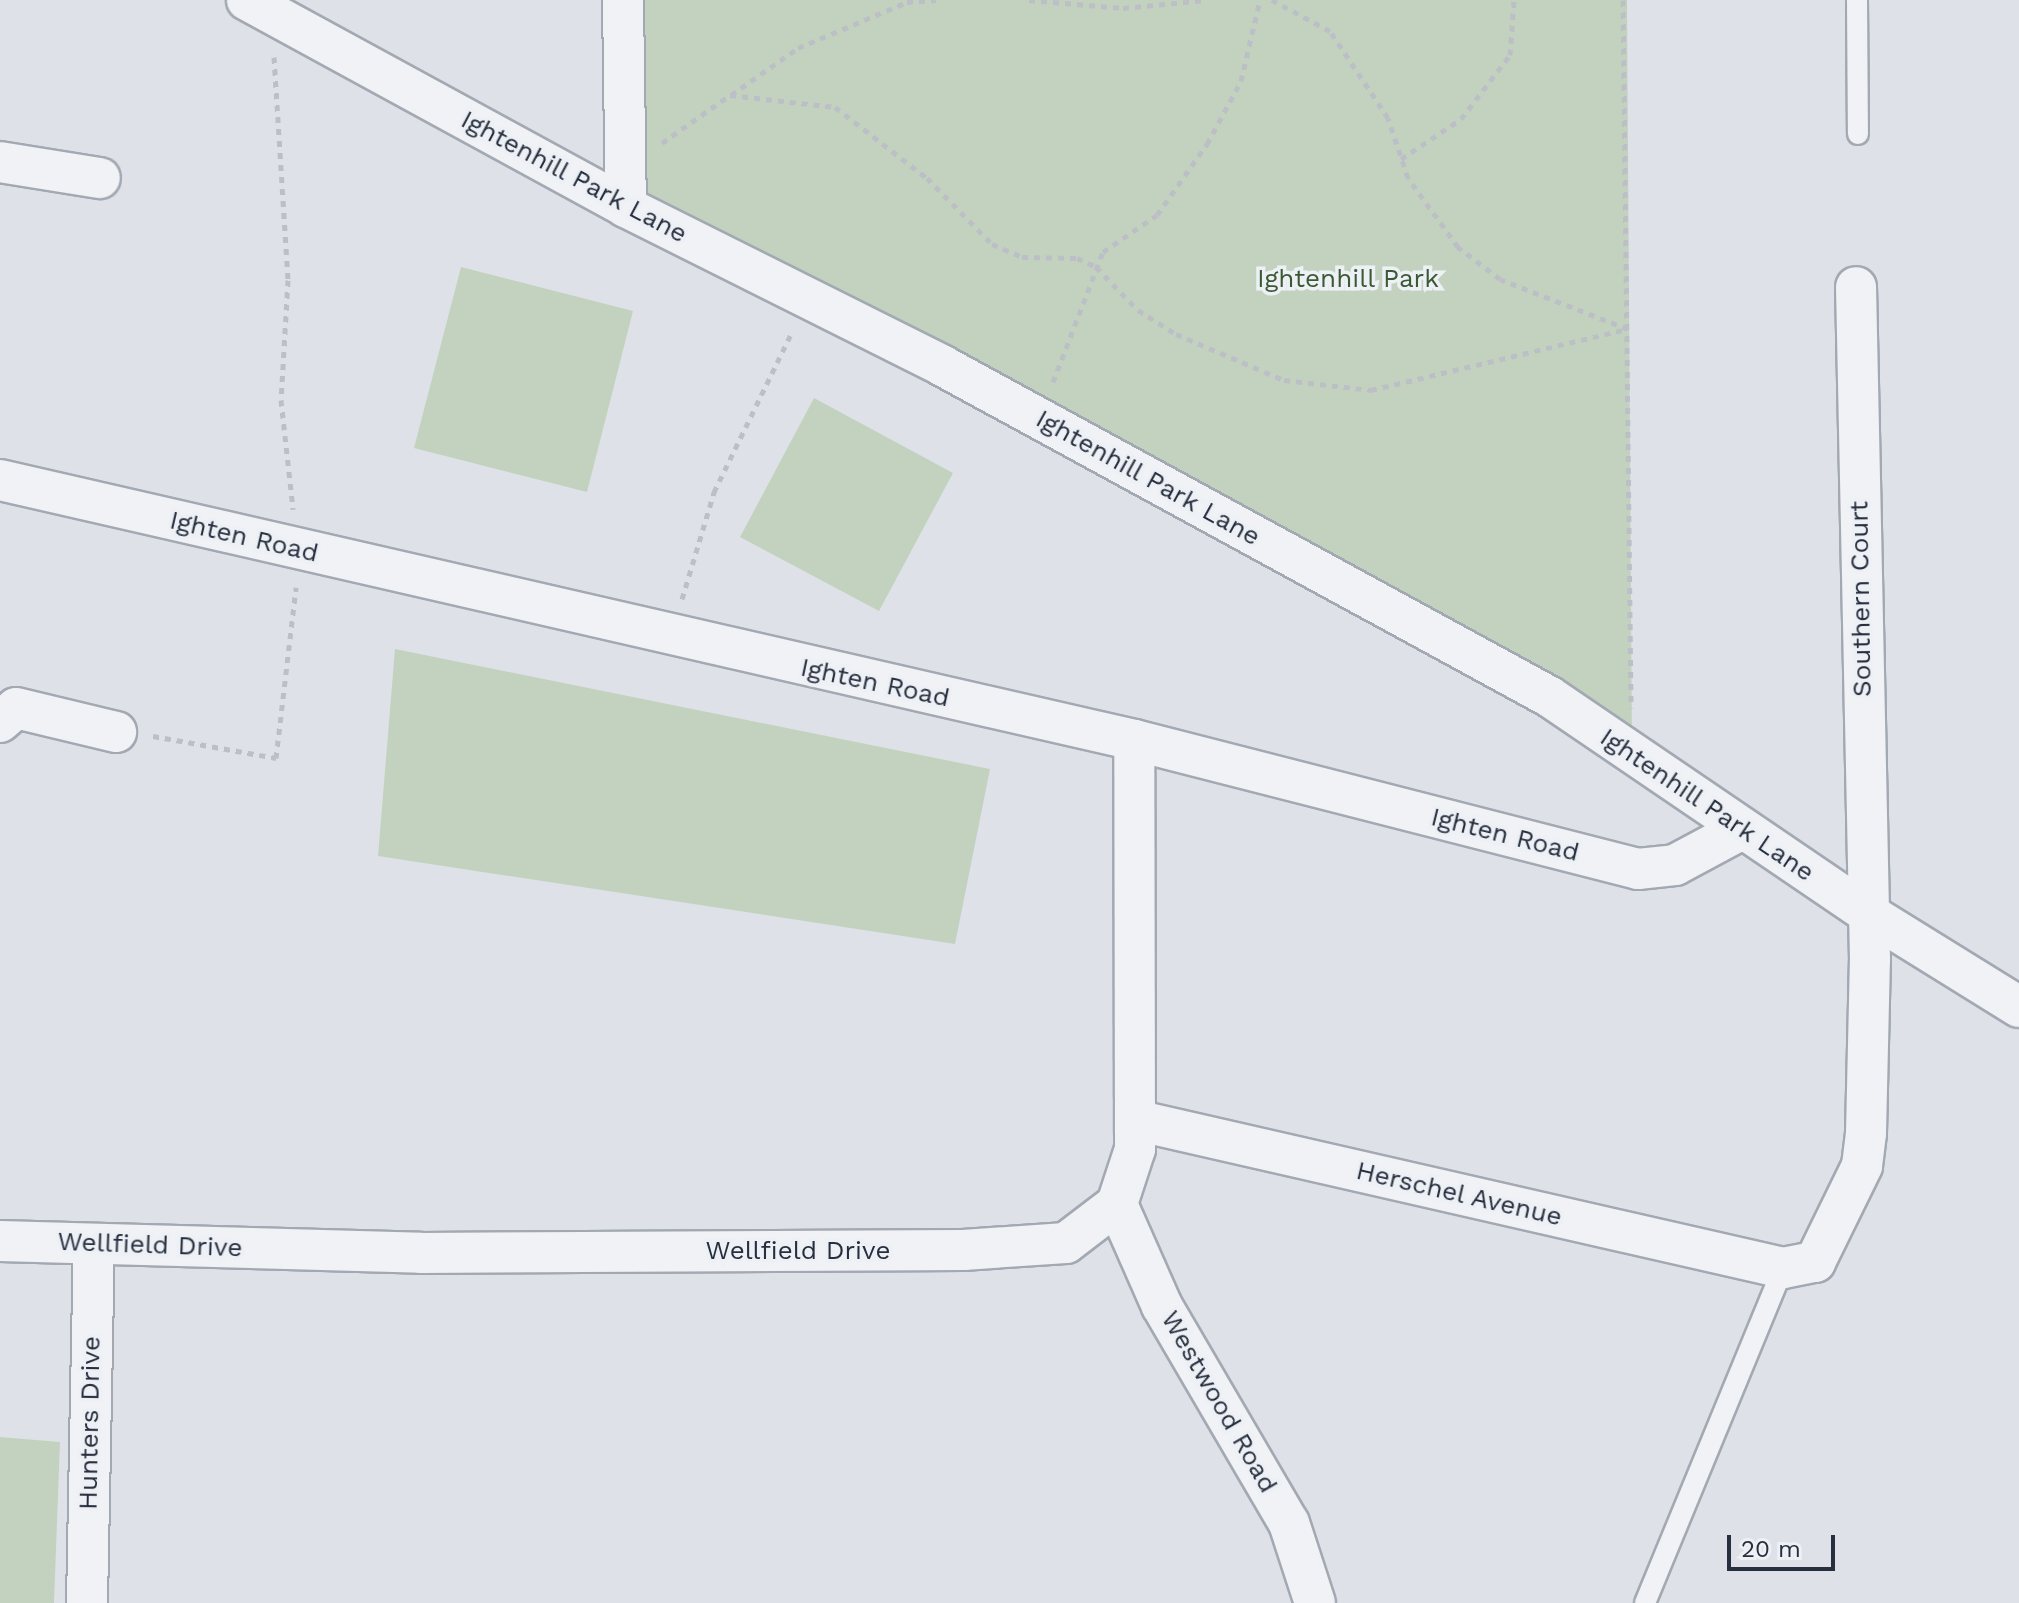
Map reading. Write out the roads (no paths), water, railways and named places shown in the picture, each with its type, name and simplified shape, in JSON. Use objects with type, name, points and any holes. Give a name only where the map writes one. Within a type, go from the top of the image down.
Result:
[{"type":"street","points":[[623,0],[626,188]]},
{"type":"street","name":"Ightenhill Park Lane","points":[[258,6],[626,188],[806,297],[1039,419],[1550,697],[1866,912],[2019,1007]]},
{"type":"street","points":[[0,162],[100,178]]},
{"type":"street","name":"Southern Court","points":[[1783,1268],[1815,1262],[1821,1255],[1865,1154],[1870,960],[1866,912],[1856,287]]},
{"type":"street","name":"Ighten Road","points":[[0,480],[671,637],[1134,740],[1638,869],[1675,865],[1742,829]]},
{"type":"street","points":[[0,722],[16,708],[116,732]]},
{"type":"street","points":[[1117,1204],[1135,1149],[1134,740]]},
{"type":"street","name":"Herschel Avenue","points":[[1135,1120],[1783,1268]]},
{"type":"street","name":"Wellfield Drive","points":[[0,1241],[421,1253],[963,1250],[1066,1243],[1117,1204]]},
{"type":"street","name":"Westwood Road","points":[[1117,1204],[1162,1306],[1289,1523],[1315,1602]]},
{"type":"street","name":"Hunters Drive","points":[[87,1603],[94,1244]]},
{"type":"street","points":[[1308,1603],[1315,1602]]},
{"type":"lane","points":[[1857,0],[1858,134]]},
{"type":"lane","points":[[1645,1603],[1783,1268]]},
{"type":"park label","name":"Ightenhill Park","points":[[1348,279]]}]
